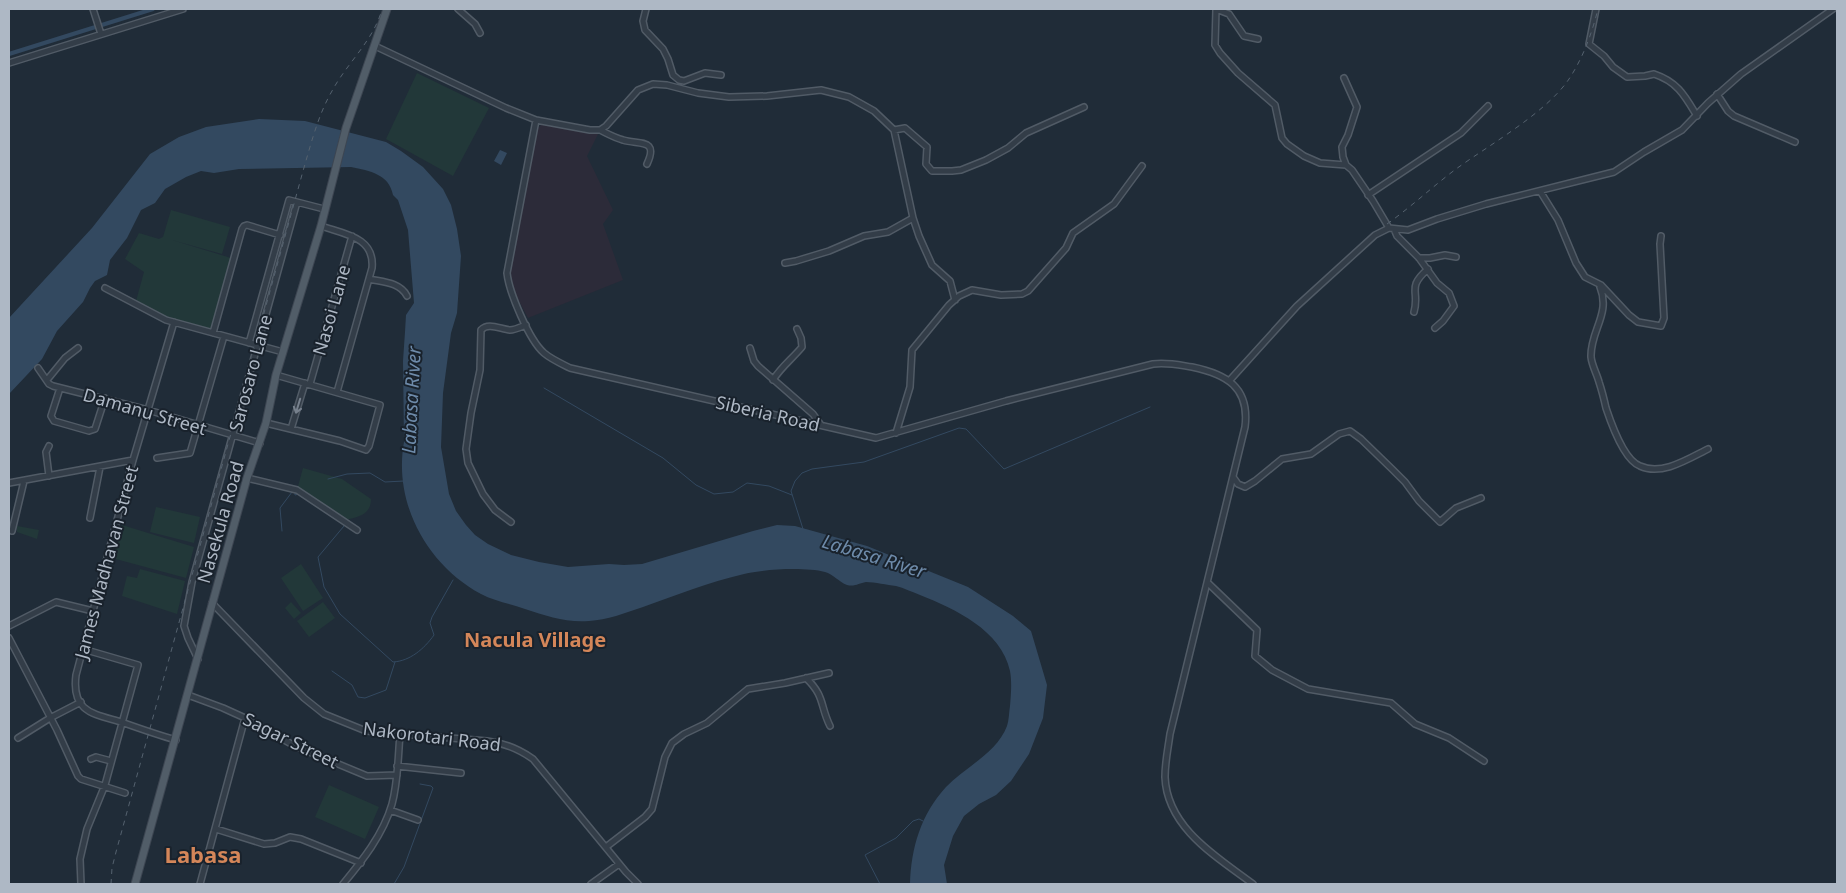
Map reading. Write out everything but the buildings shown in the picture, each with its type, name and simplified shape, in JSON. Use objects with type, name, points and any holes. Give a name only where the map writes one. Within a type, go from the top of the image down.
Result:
[{"type":"main road","name":"Nasekula Road","points":[[135,884],[247,478],[266,423],[276,375],[321,226],[346,128],[387,9]]},
{"type":"street","points":[[93,9],[101,32]]},
{"type":"street","points":[[9,64],[101,32],[183,9]]},
{"type":"street","points":[[458,9],[475,24],[480,33]]},
{"type":"street","points":[[646,9],[643,21],[645,30],[663,49],[673,75],[679,80],[684,81],[705,73],[721,75]]},
{"type":"street","points":[[1258,39],[1244,36],[1229,14],[1216,9],[1215,44],[1220,53],[1238,73],[1275,105],[1284,141],[1304,156],[1320,163],[1346,165]]},
{"type":"street","points":[[1596,9],[1589,44],[1604,56],[1613,67],[1627,77],[1654,74],[1676,85],[1697,116]]},
{"type":"street","points":[[1253,884],[1189,833],[1174,810],[1165,779],[1165,763],[1170,734],[1208,583],[1246,419],[1241,396],[1230,380],[1297,306],[1326,277],[1374,235],[1391,228],[1408,230],[1437,219],[1614,172],[1682,130],[1717,94],[1741,74],[1833,9]]},
{"type":"street","points":[[375,46],[506,108],[536,120],[590,130],[600,130],[624,141],[644,143],[651,150],[651,156],[647,164]]},
{"type":"street","points":[[1344,78],[1357,107],[1342,147],[1343,157],[1346,165],[1352,170],[1397,236],[1419,258],[1437,283],[1449,293],[1454,303],[1452,311],[1435,328]]},
{"type":"street","points":[[600,130],[614,119],[638,90],[653,84],[729,97],[767,96],[821,90],[849,97],[874,111],[894,130],[913,218],[927,256],[932,265],[950,281],[955,300]]},
{"type":"street","points":[[1717,94],[1728,111],[1734,116],[1795,142]]},
{"type":"street","points":[[1368,194],[1462,133],[1488,106]]},
{"type":"street","points":[[894,130],[905,128],[927,147],[926,164],[929,169],[932,171],[952,171],[986,160],[1008,148],[1026,133],[1084,107]]},
{"type":"street","name":"Siberia Road","points":[[536,120],[507,272],[508,285],[526,325],[543,352],[570,368],[876,438],[1006,401],[1153,364],[1170,364],[1205,370],[1230,380]]},
{"type":"street","points":[[896,433],[910,387],[912,350],[955,300],[972,290],[1001,295],[1022,294],[1028,291],[1066,248],[1073,233],[1114,204],[1142,166]]},
{"type":"street","points":[[1540,191],[1558,220],[1581,272],[1599,284],[1638,322],[1660,326],[1664,318],[1661,236]]},
{"type":"street","points":[[249,343],[289,200],[324,209]]},
{"type":"street","name":"Sarosaro Lane","points":[[198,659],[184,626],[192,582],[296,202]]},
{"type":"street","points":[[785,263],[830,251],[864,236],[888,232],[913,218]]},
{"type":"street","points":[[213,333],[244,226],[280,235]]},
{"type":"street","points":[[321,226],[361,240],[367,247],[373,260],[337,392]]},
{"type":"street","name":"Nasoi Lane","points":[[291,429],[308,383],[352,236]]},
{"type":"street","points":[[1419,258],[1445,255],[1456,257]]},
{"type":"street","points":[[1414,312],[1415,284],[1428,269]]},
{"type":"street","points":[[369,279],[402,288],[407,296]]},
{"type":"street","points":[[1599,284],[1603,296],[1603,312],[1594,341],[1592,360],[1608,414],[1620,444],[1638,466],[1659,469],[1682,463],[1708,449]]},
{"type":"street","points":[[105,288],[159,317],[283,352]]},
{"type":"street","name":"James Madhavan Street","points":[[80,702],[74,686],[83,649],[133,460],[174,322]]},
{"type":"street","points":[[511,522],[495,510],[483,494],[468,463],[466,449],[480,370],[481,330],[489,326],[508,330],[526,325]]},
{"type":"street","points":[[774,380],[784,363],[802,347],[797,329]]},
{"type":"street","points":[[157,458],[190,453],[224,336]]},
{"type":"street","points":[[47,380],[65,358],[78,348]]},
{"type":"street","points":[[750,348],[754,361],[813,414],[821,425]]},
{"type":"street","name":"Damanu Street","points":[[38,368],[49,384],[60,388],[105,398],[260,443]]},
{"type":"street","points":[[266,423],[366,450],[369,446],[380,405],[276,375]]},
{"type":"street","points":[[60,388],[51,416],[52,419],[89,431],[95,429],[105,398]]},
{"type":"street","points":[[1233,476],[1238,484],[1245,487],[1282,459],[1311,454],[1339,434],[1350,432],[1361,439],[1399,475],[1419,501],[1440,522],[1456,508],[1481,498]]},
{"type":"street","points":[[49,446],[46,452],[50,476]]},
{"type":"street","points":[[9,483],[133,460]]},
{"type":"street","points":[[90,518],[100,467]]},
{"type":"street","points":[[247,478],[297,490],[357,530]]},
{"type":"street","points":[[12,531],[24,480]]},
{"type":"street","points":[[1208,583],[1257,630],[1255,656],[1272,670],[1308,689],[1391,703],[1415,724],[1449,738],[1484,760]]},
{"type":"street","points":[[9,626],[56,602],[94,611]]},
{"type":"street","name":"Nakorotari Road","points":[[212,603],[314,707],[324,714],[366,730],[487,740],[515,747],[533,760],[619,864],[638,884]]},
{"type":"street","points":[[9,638],[62,738],[78,776],[81,779],[125,793]]},
{"type":"street","points":[[81,884],[80,860],[87,828],[105,786],[138,665],[83,649]]},
{"type":"street","points":[[606,848],[645,817],[652,809],[665,757],[672,743],[712,719],[748,689],[829,673]]},
{"type":"street","points":[[806,678],[822,698],[830,726]]},
{"type":"street","name":"Sagar Street","points":[[188,695],[246,718],[295,746],[367,776],[396,775]]},
{"type":"street","points":[[18,738],[80,702],[84,708],[97,716],[176,740]]},
{"type":"street","points":[[200,884],[246,718]]},
{"type":"street","points":[[343,884],[369,852],[390,810],[400,734]]},
{"type":"street","points":[[91,759],[96,757],[111,762]]},
{"type":"street","points":[[397,766],[461,773]]},
{"type":"street","points":[[390,810],[418,820]]},
{"type":"street","points":[[216,829],[264,844],[275,843],[290,837],[301,839],[361,863]]},
{"type":"street","points":[[590,884],[619,864]]},
{"type":"shaded area","points":[[542,124],[598,134],[587,156],[613,210],[603,224],[623,280],[528,318],[512,288],[509,273],[537,129]]},
{"type":"green space","points":[[417,73],[489,108],[453,176],[386,139]]},
{"type":"green space","points":[[171,210],[230,227],[222,254],[172,240],[231,258],[211,329],[167,317],[136,301],[144,272],[125,259],[139,233],[159,239],[163,237]]},
{"type":"green space","points":[[303,468],[342,479],[371,499],[368,509],[357,517],[341,521],[297,490]]},
{"type":"green space","points":[[156,507],[200,517],[194,543],[150,532]]},
{"type":"green space","points":[[122,525],[194,547],[186,578],[112,558]]},
{"type":"green space","points":[[17,526],[39,530],[37,539],[17,532]]},
{"type":"green space","points":[[301,564],[323,598],[303,611],[281,578]]},
{"type":"green space","points":[[140,569],[185,581],[177,614],[122,596],[127,576],[137,578]]},
{"type":"green space","points":[[291,602],[301,613],[294,619],[285,608]]},
{"type":"green space","points":[[323,602],[335,618],[309,637],[297,621]]},
{"type":"green space","points":[[329,785],[379,807],[365,839],[315,817]]},
{"type":"water","name":"Labasa River","points":[[259,119],[305,121],[386,142],[423,167],[443,189],[451,205],[461,256],[457,313],[451,333],[443,393],[441,447],[449,494],[456,511],[475,535],[488,544],[511,555],[568,567],[642,564],[777,525],[795,526],[867,546],[968,587],[1013,616],[1031,631],[1047,685],[1043,718],[1029,754],[1011,781],[996,795],[979,804],[964,816],[953,836],[944,865],[947,884],[910,884],[915,845],[919,832],[937,797],[946,787],[988,752],[1002,736],[1008,724],[1010,706],[1011,675],[1005,657],[997,644],[975,623],[948,607],[899,587],[866,582],[847,585],[825,572],[796,569],[763,571],[731,577],[623,614],[602,619],[565,620],[497,601],[481,594],[462,582],[445,567],[430,549],[418,530],[409,509],[402,465],[404,442],[403,361],[406,315],[414,303],[408,230],[398,200],[393,195],[387,182],[378,175],[351,167],[239,169],[214,173],[201,171],[165,189],[155,203],[141,210],[127,238],[110,260],[107,275],[95,281],[83,302],[57,331],[42,359],[9,394],[9,318],[92,228],[150,154],[179,137],[206,127]]},
{"type":"water","points":[[500,150],[507,153],[501,165],[494,161]]},
{"type":"waterway","points":[[9,54],[153,9]]},
{"type":"waterway","points":[[544,388],[663,458],[696,485],[714,494],[733,492],[747,483],[769,486],[792,495]]},
{"type":"waterway","points":[[803,529],[791,491],[795,481],[802,473],[812,469],[864,462],[959,428],[966,429],[1004,469],[1150,407]]},
{"type":"waterway","points":[[328,479],[347,474],[370,473],[385,482],[404,481]]},
{"type":"waterway","points":[[282,531],[280,508],[292,492],[295,491],[295,495],[299,494]]},
{"type":"waterway","points":[[321,509],[340,522]]},
{"type":"waterway","points":[[344,524],[318,557],[324,587],[340,614],[393,662],[411,657],[426,645],[434,635],[430,623],[432,617],[453,580]]},
{"type":"waterway","points":[[332,671],[352,685],[358,697],[365,698],[386,690],[395,662]]},
{"type":"waterway","points":[[394,884],[404,867],[433,788],[420,784]]},
{"type":"waterway","points":[[880,884],[865,855],[896,838],[913,821],[919,819],[923,821]]},
{"type":"railway","points":[[111,884],[116,852],[312,140],[327,100],[338,81],[367,41],[382,9]]},
{"type":"railway","points":[[1387,224],[1456,169],[1532,116],[1559,92],[1569,79],[1583,54],[1598,9]]},
{"type":"district","name":"Nacula Village","points":[[535,639]]},
{"type":"district","name":"Labasa","points":[[203,854]]}]
